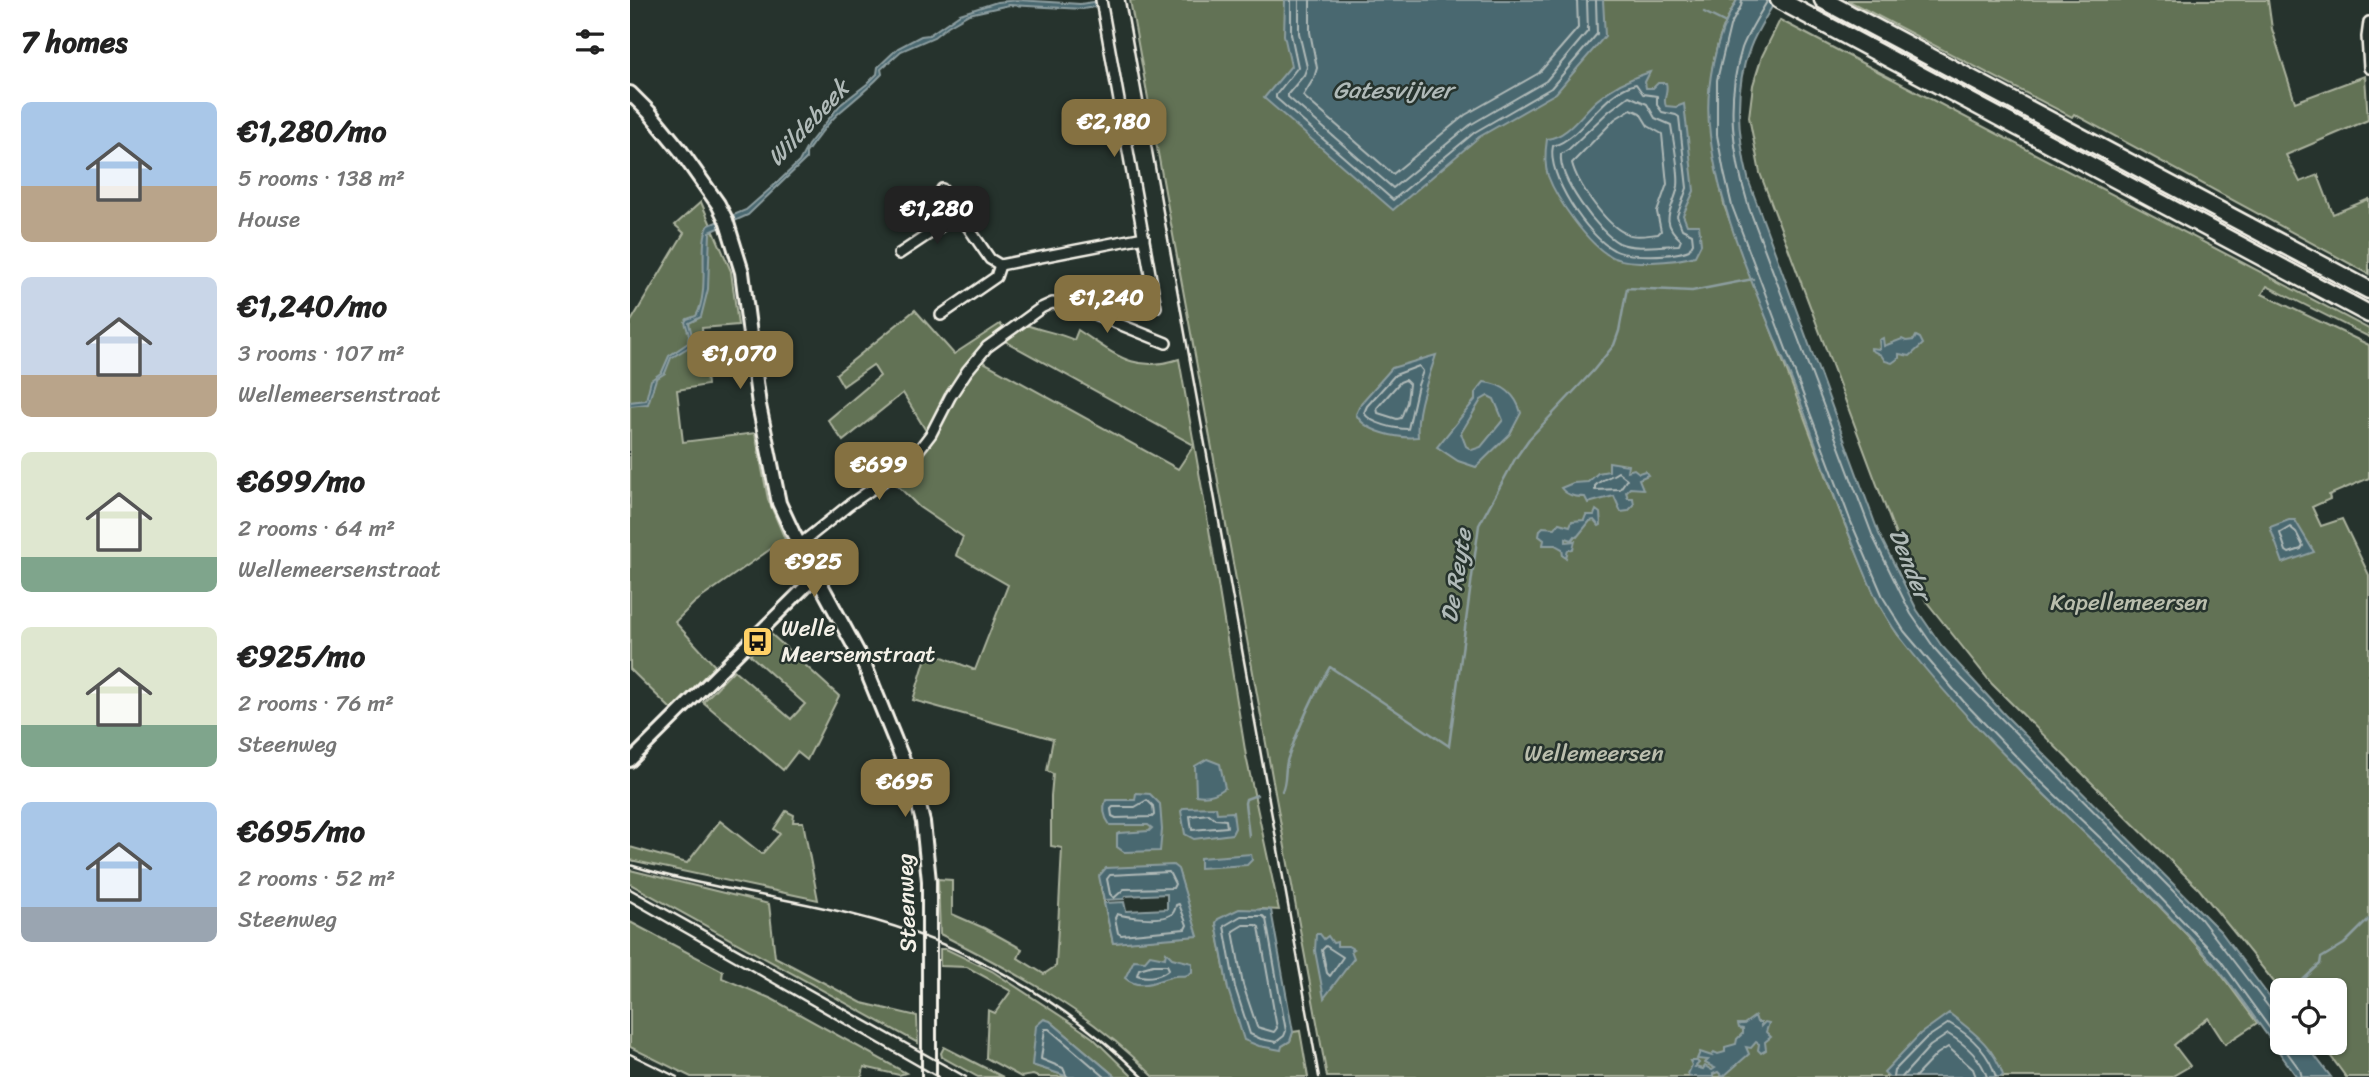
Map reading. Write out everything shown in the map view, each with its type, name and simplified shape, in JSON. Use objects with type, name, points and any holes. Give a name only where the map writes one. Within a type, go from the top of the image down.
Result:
[{"type":"highway","points":[[1779,0],[2369,314]]},
{"type":"highway","points":[[1823,0],[2369,290]]},
{"type":"main road","name":"Steenweg","points":[[630,93],[680,150],[718,204],[726,220],[742,272],[755,380],[779,503],[864,664],[908,767],[921,814],[929,881],[929,1077]]},
{"type":"street","points":[[1102,3],[1156,307]]},
{"type":"street","points":[[2369,22],[2369,68]]},
{"type":"street","points":[[942,189],[990,259],[1000,265],[1144,237]]},
{"type":"street","points":[[899,254],[959,214]]},
{"type":"street","points":[[941,315],[996,277],[1000,265]]},
{"type":"street","points":[[799,545],[849,505],[908,464],[931,434],[950,397],[987,347],[1041,308],[1052,303],[1072,305],[1166,343]]},
{"type":"street","points":[[630,761],[817,575]]},
{"type":"green space","name":"Wellemeersen","points":[[1130,0],[1737,0],[1724,26],[1711,77],[1711,128],[1725,208],[1845,525],[1878,603],[1898,635],[1959,706],[2028,779],[2126,872],[2188,936],[2215,966],[2257,1023],[2225,1044],[2208,1018],[2174,1045],[2190,1066],[2171,1077],[1327,1077]]},
{"type":"green space","points":[[1847,0],[2268,0],[2272,29],[2295,102],[2365,76],[2368,120],[2286,155],[2300,182],[2318,175],[2333,214],[2369,199],[2369,274],[2074,114],[2072,117]]},
{"type":"green space","name":"Kapellemeersen","points":[[1780,20],[2369,329],[2369,337],[2267,286],[2262,294],[2369,345],[2369,478],[2329,495],[2330,499],[2312,507],[2321,526],[2342,519],[2369,575],[2369,1077],[2346,1077],[2330,1055],[2347,1055],[2347,978],[2271,978],[2199,889],[1992,684],[1926,601],[1906,562],[1760,173],[1749,117],[1753,85],[1762,56]]},
{"type":"green space","points":[[701,202],[731,271],[738,325],[702,328],[707,385],[677,390],[683,442],[755,433],[768,499],[785,539],[694,603],[675,622],[715,666],[672,710],[630,669],[630,323],[684,233],[675,225]]},
{"type":"green space","points":[[915,310],[954,354],[1000,324],[1003,328],[983,345],[928,434],[903,393],[843,441],[828,420],[880,376],[873,365],[843,386],[836,374]]},
{"type":"green space","points":[[1024,324],[1074,340],[1078,330],[1125,359],[1149,364],[1179,359],[1208,523],[1246,756],[1279,910],[1261,909],[1216,923],[1228,989],[1282,1046],[1290,1041],[1293,1032],[1300,1031],[1308,1077],[1154,1077],[1080,1014],[998,964],[940,934],[938,879],[952,880],[952,914],[1022,949],[1018,958],[1044,974],[1056,966],[1062,848],[1051,846],[1053,774],[1047,771],[1053,739],[913,700],[928,651],[975,670],[1008,585],[956,555],[963,537],[919,507],[892,480],[923,454],[949,406],[980,360],[1178,469],[1194,445],[1001,339]],"holes":[[[1178,870],[1197,935],[1113,943],[1101,888]]]},
{"type":"green space","points":[[771,634],[839,696],[807,760],[797,752],[783,770],[703,702],[734,670],[791,719],[805,704],[750,655]]},
{"type":"green space","points":[[786,811],[794,815],[793,822],[803,822],[818,900],[630,860],[630,847],[687,863],[720,821],[762,854],[780,834],[774,829]]},
{"type":"green space","points":[[630,870],[769,904],[775,957],[862,1003],[917,1016],[918,1043],[630,884]]},
{"type":"green space","points":[[630,922],[723,971],[722,978],[772,999],[906,1073],[899,1075],[864,1067],[862,1077],[691,1077],[630,1047]]},
{"type":"green space","points":[[940,949],[946,949],[992,971],[1073,1024],[1093,1038],[1133,1077],[1116,1077],[1050,1021],[1036,1034],[1033,1065],[1069,1077],[1021,1077],[986,1058],[988,1010],[995,1013],[1011,991],[967,967],[940,966]]},
{"type":"green space","points":[[944,1047],[1003,1077],[978,1077],[942,1057]]},
{"type":"water","points":[[1019,0],[1080,4],[1107,0],[1083,9],[1009,5],[969,14],[934,37],[901,51],[881,69],[882,74],[877,79],[826,126],[806,153],[806,159],[748,215],[710,232],[708,289],[701,317],[689,323],[693,340],[689,347],[671,358],[665,373],[656,379],[648,404],[630,406],[630,402],[646,400],[651,380],[662,372],[669,356],[688,343],[689,335],[685,322],[696,316],[703,293],[704,243],[709,225],[746,210],[779,181],[799,162],[808,145],[840,105],[867,84],[877,74],[878,67],[898,48],[921,36],[929,35],[960,14],[997,2]]},
{"type":"water","name":"Gatesvijver","points":[[1285,0],[1603,0],[1605,36],[1556,93],[1479,137],[1393,210],[1264,98],[1291,66],[1284,35]]},
{"type":"water","points":[[1737,0],[1776,0],[1752,42],[1741,81],[1740,132],[1749,182],[1879,534],[1917,610],[1941,645],[2005,715],[2221,932],[2270,998],[2270,1039],[2203,951],[2002,753],[1932,677],[1899,636],[1880,606],[1848,533],[1724,203],[1710,135],[1708,100],[1717,48]]},
{"type":"water","points":[[1650,72],[1645,82],[1646,88],[1666,83],[1666,106],[1684,104],[1694,191],[1683,215],[1687,225],[1699,225],[1701,244],[1695,256],[1687,258],[1652,262],[1628,261],[1610,256],[1592,242],[1558,197],[1545,162],[1547,139],[1568,129],[1603,95],[1622,83]]},
{"type":"water","points":[[1916,336],[1923,344],[1910,356],[1899,354],[1899,358],[1892,363],[1871,350],[1880,349],[1879,340],[1883,338],[1884,346],[1902,339],[1914,340]]},
{"type":"water","points":[[1436,355],[1420,406],[1418,437],[1383,433],[1360,420],[1356,414],[1361,403],[1392,368]]},
{"type":"water","points":[[1484,382],[1497,385],[1512,395],[1521,413],[1510,434],[1476,467],[1458,461],[1437,447],[1475,400],[1475,393]],"holes":[[[1488,396],[1494,399],[1503,420],[1481,447],[1472,450],[1466,446],[1461,433],[1481,400]]]},
{"type":"water","points":[[1609,462],[1628,465],[1627,471],[1645,471],[1648,475],[1639,479],[1643,489],[1630,488],[1626,492],[1628,498],[1633,498],[1634,505],[1628,511],[1621,512],[1614,496],[1588,503],[1585,497],[1566,493],[1561,488],[1573,483],[1588,482],[1598,473],[1609,471]]},
{"type":"water","points":[[1596,510],[1600,513],[1601,525],[1594,520],[1590,521],[1577,537],[1572,540],[1566,538],[1566,542],[1575,541],[1566,558],[1562,549],[1555,545],[1543,545],[1544,540],[1539,536],[1543,527],[1555,528],[1559,523],[1570,526],[1572,521],[1584,520],[1586,515],[1594,515]]},
{"type":"water","points":[[2295,520],[2314,552],[2283,563],[2270,527]]},
{"type":"water","points":[[1207,759],[1220,764],[1225,788],[1204,796],[1196,795],[1195,766]]},
{"type":"water","points":[[1136,793],[1150,794],[1160,804],[1160,851],[1124,852],[1117,847],[1117,834],[1149,831],[1152,828],[1148,825],[1110,825],[1106,819],[1106,800],[1135,800]]},
{"type":"water","points":[[1216,807],[1217,813],[1233,812],[1235,828],[1232,834],[1194,839],[1185,834],[1181,811],[1184,808]]},
{"type":"water","points":[[1251,854],[1252,860],[1247,865],[1200,868],[1200,858]]},
{"type":"water","points":[[1173,865],[1178,869],[1198,936],[1113,943],[1104,903],[1124,902],[1126,911],[1167,909],[1167,894],[1104,900],[1099,876],[1106,868]]},
{"type":"water","points":[[1239,909],[1271,910],[1293,1032],[1290,1041],[1282,1046],[1281,1050],[1244,1040],[1228,989],[1216,923],[1218,919]]},
{"type":"water","points":[[1316,934],[1320,934],[1324,939],[1328,936],[1333,943],[1337,942],[1337,946],[1353,949],[1354,958],[1324,998],[1315,951]]},
{"type":"water","points":[[1166,952],[1172,958],[1192,963],[1192,972],[1186,976],[1143,984],[1125,978],[1134,960],[1145,961],[1150,955],[1165,958]]},
{"type":"water","points":[[1949,1013],[1988,1047],[1999,1065],[2003,1075],[2001,1077],[1889,1077],[1884,1072],[1920,1034]]},
{"type":"water","points":[[1755,1016],[1761,1026],[1765,1022],[1769,1023],[1766,1032],[1771,1037],[1765,1042],[1766,1050],[1761,1053],[1756,1042],[1751,1048],[1746,1047],[1749,1054],[1723,1077],[1718,1072],[1713,1074],[1713,1077],[1690,1077],[1690,1061],[1699,1063],[1695,1067],[1703,1069],[1705,1066],[1712,1070],[1715,1068],[1705,1063],[1708,1060],[1697,1059],[1700,1052],[1712,1056],[1714,1052],[1725,1052],[1725,1047],[1736,1044],[1743,1033],[1738,1024],[1744,1024]]},
{"type":"water","points":[[1044,1019],[1050,1021],[1116,1077],[1069,1077],[1032,1065],[1036,1026]]},
{"type":"water","points":[[2281,1055],[2314,1055],[2331,1077],[2297,1077]]},
{"type":"waterway","points":[[1704,12],[1724,22]]},
{"type":"waterway","name":"De Reyte","points":[[1282,791],[1292,746],[1330,667],[1449,746],[1479,525],[1515,459],[1529,439],[1614,345],[1627,288],[1692,291],[1753,279]]},
{"type":"waterway","name":"De Reyte","points":[[1249,836],[1245,803],[1246,799],[1257,795]]},
{"type":"waterway","points":[[2305,978],[2320,964],[2321,958],[2344,944],[2369,919]]},
{"type":"railway","points":[[1125,0],[1319,1077]]},
{"type":"railway","points":[[630,865],[685,880],[854,915],[934,941],[1009,977],[1045,999],[1112,1049],[1143,1077]]},
{"type":"railway","points":[[630,889],[966,1077]]},
{"type":"railway","points":[[630,901],[938,1077]]},
{"type":"railway","points":[[630,1054],[677,1077]]},
{"type":"place","name":"Welle Meersemstraat","points":[[758,641]]},
{"type":"water label","name":"Wildebeek","points":[[808,123]]},
{"type":"water label","name":"Dender","points":[[1910,564]]}]
